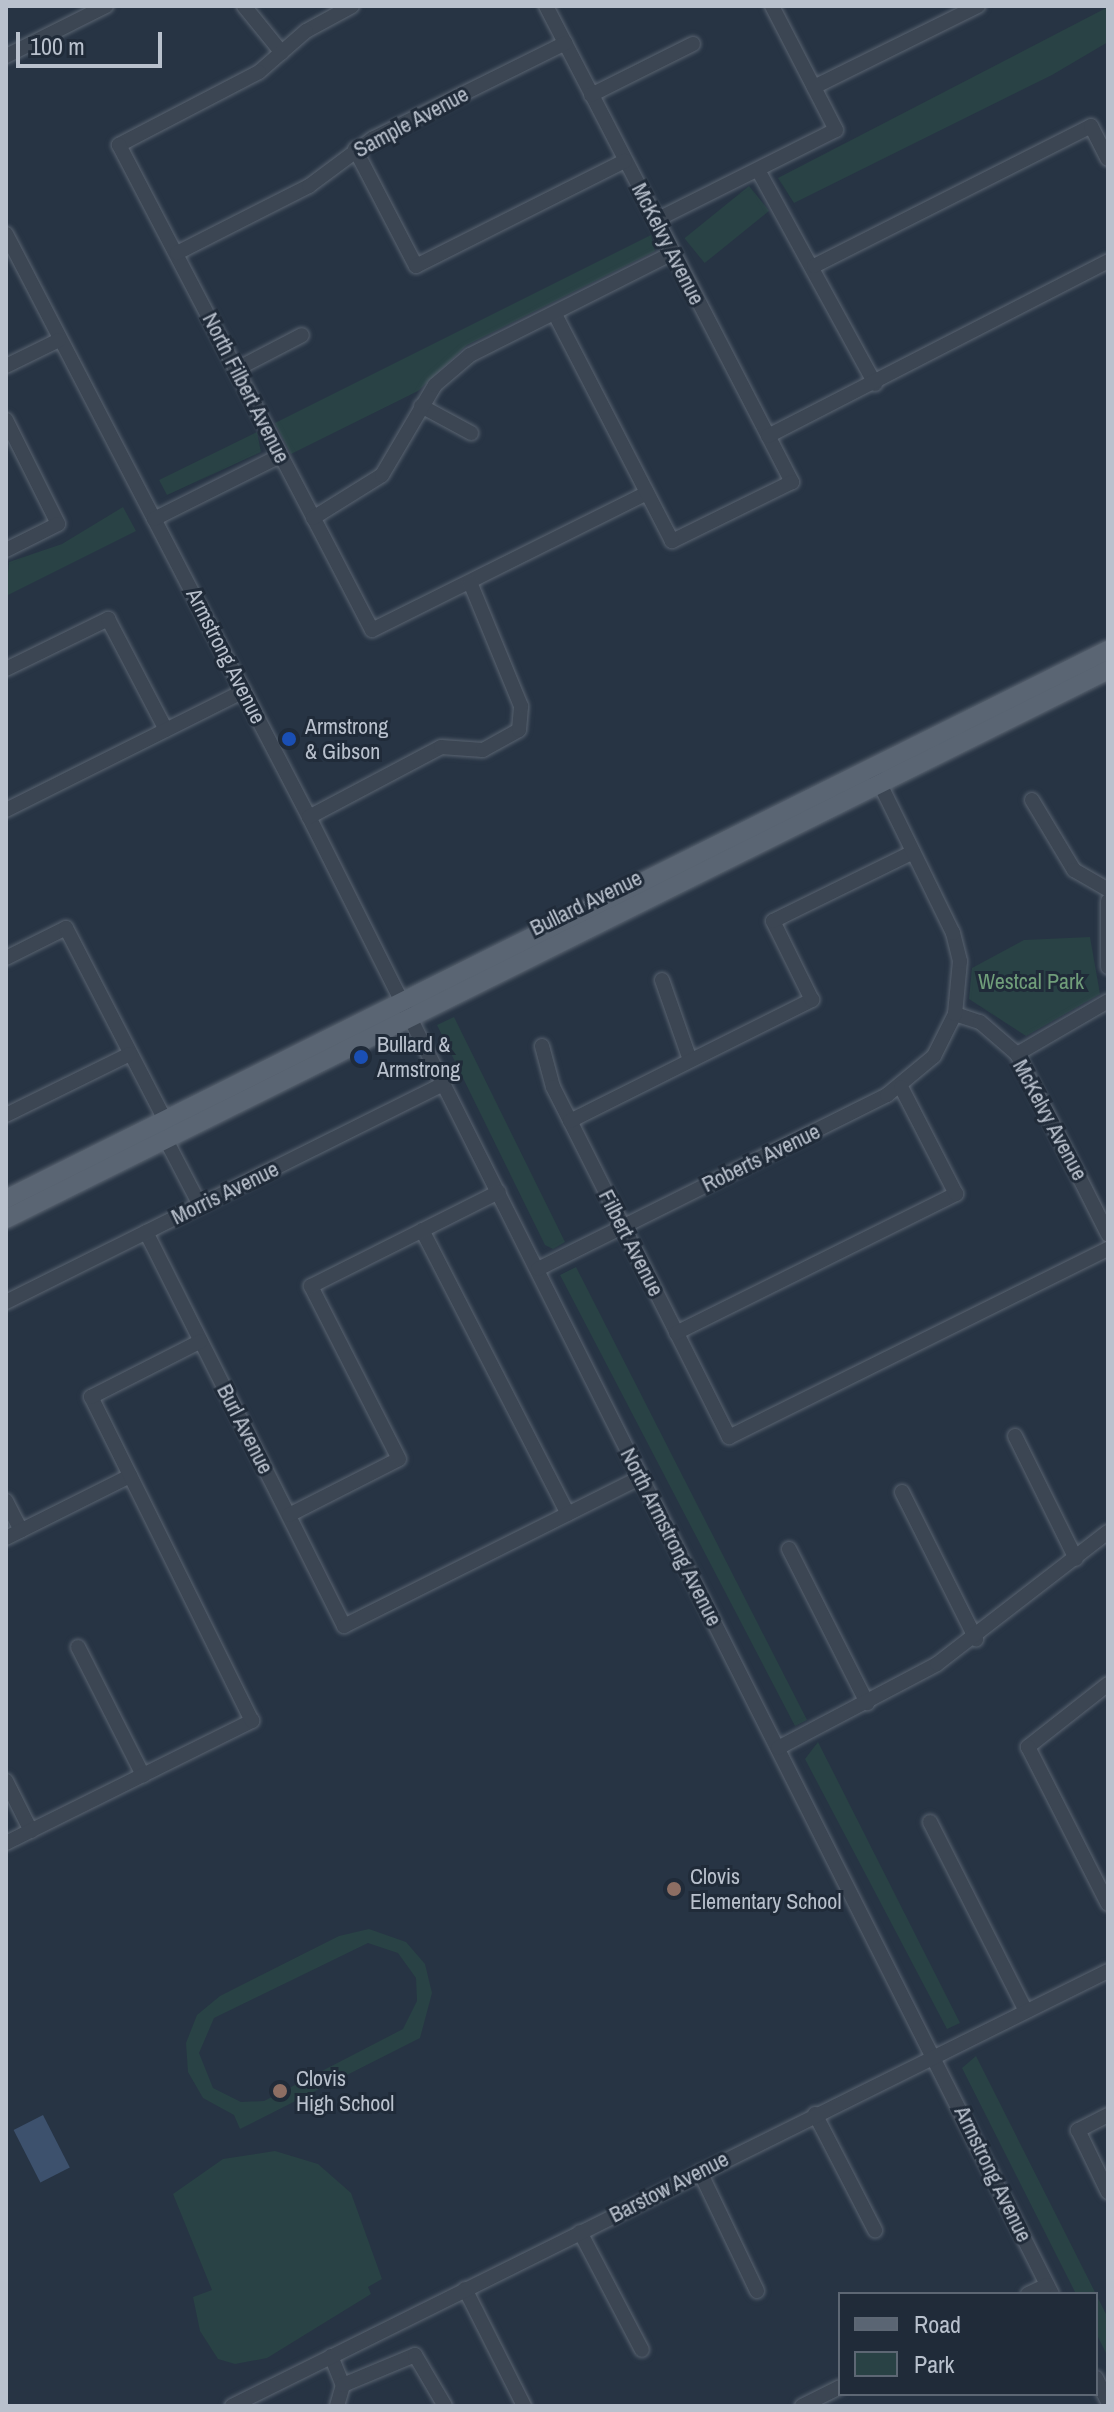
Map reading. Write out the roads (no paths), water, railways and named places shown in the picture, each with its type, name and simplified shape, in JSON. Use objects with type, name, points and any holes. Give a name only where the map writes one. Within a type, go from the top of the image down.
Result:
[{"type":"main road","name":"Bullard Avenue","points":[[876,776],[1108,650]]},
{"type":"main road","name":"Bullard Avenue","points":[[6,1199],[165,1120],[406,1010],[876,776],[1108,670]]},
{"type":"main road","name":"Bullard Avenue","points":[[6,1219],[166,1140],[406,1010]]},
{"type":"main road","name":"Bullard Avenue","points":[[86,1179],[158,1133],[165,1120]]},
{"type":"street","points":[[6,56],[106,6]]},
{"type":"street","points":[[244,6],[282,53],[352,6]]},
{"type":"street","name":"McKelvy Avenue","points":[[546,6],[792,482],[672,541],[647,493]]},
{"type":"street","points":[[656,220],[836,130],[772,6]]},
{"type":"street","points":[[814,87],[978,6]]},
{"type":"street","name":"Sample Avenue","points":[[177,253],[309,186],[355,149],[565,43]]},
{"type":"street","points":[[591,95],[693,44]]},
{"type":"street","name":"North Filbert Avenue","points":[[282,53],[119,145],[372,630],[470,582]]},
{"type":"street","points":[[814,266],[1091,126],[1108,159]]},
{"type":"street","points":[[355,149],[416,266],[625,161]]},
{"type":"street","points":[[758,170],[814,266],[875,384]]},
{"type":"street","points":[[6,234],[59,340],[6,366]]},
{"type":"street","points":[[313,518],[382,475],[421,406],[470,355],[673,253]]},
{"type":"street","points":[[768,436],[875,384],[1108,261]]},
{"type":"street","points":[[309,817],[433,750],[483,750],[519,730],[521,706],[470,582],[647,493],[555,314]]},
{"type":"street","points":[[237,369],[302,335]]},
{"type":"street","name":"Armstrong Avenue","points":[[59,340],[244,691],[406,1010]]},
{"type":"street","points":[[421,406],[471,433]]},
{"type":"street","points":[[6,420],[58,524],[6,550]]},
{"type":"street","points":[[154,519],[280,456]]},
{"type":"street","points":[[6,669],[108,619],[166,730]]},
{"type":"street","points":[[6,810],[244,691]]},
{"type":"street","points":[[876,776],[953,933],[961,985],[955,1014]]},
{"type":"street","points":[[1032,800],[1074,870],[1108,890]]},
{"type":"street","points":[[570,1121],[812,1000],[773,921],[913,852]]},
{"type":"street","points":[[1108,901],[1108,967]]},
{"type":"street","points":[[6,958],[66,928],[165,1120]]},
{"type":"street","points":[[662,980],[690,1060]]},
{"type":"street","points":[[1017,1054],[1108,1001]]},
{"type":"street","name":"North Armstrong Avenue","points":[[406,1010],[934,2055]]},
{"type":"street","name":"McKelvy Avenue","points":[[955,1014],[980,1022],[1017,1054],[1108,1234]]},
{"type":"street","name":"Roberts Avenue","points":[[538,1269],[901,1087],[934,1056],[955,1014]]},
{"type":"street","name":"Filbert Avenue","points":[[542,1046],[570,1121],[729,1437],[1108,1249]]},
{"type":"street","points":[[6,1115],[130,1054]]},
{"type":"street","name":"Morris Avenue","points":[[6,1302],[444,1084]]},
{"type":"street","points":[[676,1333],[956,1194],[901,1087]]},
{"type":"street","points":[[166,1140],[200,1205]]},
{"type":"street","points":[[289,1515],[399,1459],[311,1286],[499,1192]]},
{"type":"street","points":[[422,1230],[568,1514],[640,1478]]},
{"type":"street","name":"Burl Avenue","points":[[146,1232],[344,1626],[568,1514]]},
{"type":"street","points":[[6,1843],[252,1721],[91,1397],[201,1341]]},
{"type":"street","points":[[1015,1436],[1076,1559]]},
{"type":"street","points":[[6,1538],[130,1476]]},
{"type":"street","points":[[902,1492],[976,1639]]},
{"type":"street","points":[[6,1501],[21,1530]]},
{"type":"street","points":[[778,1748],[867,1703],[976,1639],[1108,1532]]},
{"type":"street","points":[[789,1549],[867,1703]]},
{"type":"street","points":[[78,1647],[143,1775]]},
{"type":"street","points":[[1108,1684],[1028,1747],[1108,1904]]},
{"type":"street","points":[[6,1781],[31,1831]]},
{"type":"street","points":[[930,1822],[1026,2011]]},
{"type":"street","name":"Barstow Avenue","points":[[232,2406],[1108,1971]]},
{"type":"street","name":"Armstrong Avenue","points":[[934,2055],[1049,2289]]},
{"type":"street","points":[[815,2114],[875,2230]]},
{"type":"street","points":[[1108,2115],[1078,2130],[1108,2192]]},
{"type":"street","points":[[700,2172],[757,2291]]},
{"type":"street","points":[[580,2232],[642,2350]]},
{"type":"street","points":[[465,2289],[524,2406]]},
{"type":"street","points":[[343,2385],[415,2355],[445,2406]]},
{"type":"street","points":[[331,2356],[343,2385],[337,2406]]},
{"type":"street","points":[[1100,2378],[1108,2402]]},
{"type":"street","points":[[802,2406],[838,2388]]},
{"type":"water","points":[[43,2115],[70,2168],[40,2183],[14,2130]]},
{"type":"place","name":"Armstrong & Gibson","points":[[289,739]]},
{"type":"place","name":"Bullard & Armstrong","points":[[361,1057]]},
{"type":"place","name":"Clovis Elementary School","points":[[674,1889]]},
{"type":"place","name":"Clovis High School","points":[[280,2091]]},
{"type":"park label","name":"Westcal Park","points":[[1031,982]]}]
